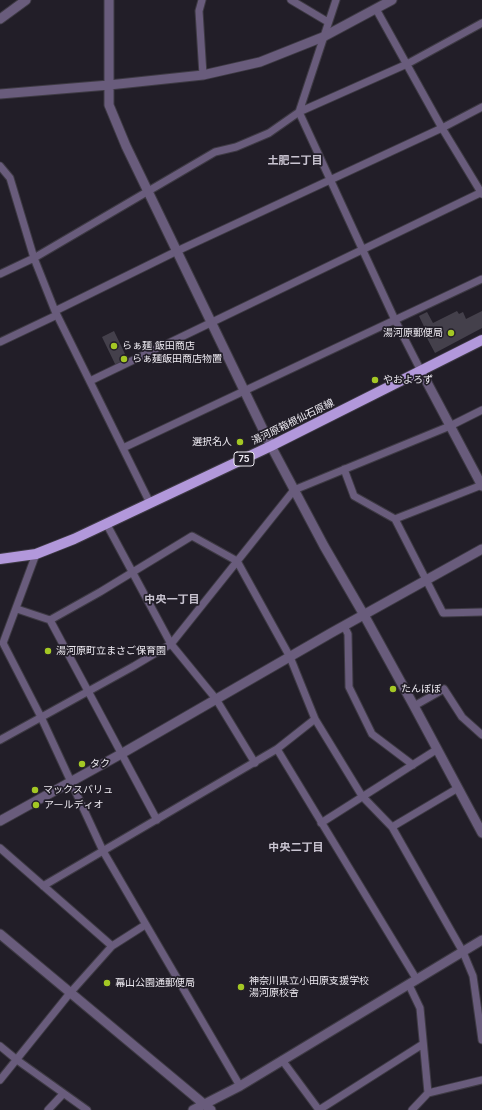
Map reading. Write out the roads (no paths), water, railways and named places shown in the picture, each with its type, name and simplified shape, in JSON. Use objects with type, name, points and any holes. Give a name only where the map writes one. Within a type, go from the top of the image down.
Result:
[{"type":"main road","name":"湯河原箱根仙石原線","points":[[0,559],[36,554],[74,539],[271,446],[482,340]]},
{"type":"street","points":[[0,19],[26,0]]},
{"type":"street","points":[[109,0],[109,105],[116,123],[271,446],[482,833]]},
{"type":"street","points":[[202,0],[199,11],[203,75]]},
{"type":"street","points":[[291,0],[328,22]]},
{"type":"street","points":[[336,0],[299,112],[395,320],[482,486],[394,519]]},
{"type":"street","points":[[0,94],[203,75],[260,62],[323,37],[392,0]]},
{"type":"street","points":[[90,381],[362,249],[482,193],[442,128],[376,9]]},
{"type":"street","points":[[0,274],[34,258],[215,152],[236,147],[269,132],[299,112],[407,64],[482,23]]},
{"type":"street","points":[[0,342],[177,251],[442,128],[482,107]]},
{"type":"street","points":[[0,166],[10,178],[34,258],[56,313],[150,503]]},
{"type":"street","points":[[123,448],[482,279]]},
{"type":"street","points":[[0,740],[171,644],[294,490],[450,426],[482,410]]},
{"type":"street","points":[[344,469],[354,496],[394,519],[443,612],[482,612]]},
{"type":"street","points":[[106,524],[171,644],[216,699],[255,763]]},
{"type":"street","points":[[50,620],[100,592],[192,536],[237,561],[290,657],[316,719],[362,796],[392,827],[463,952],[473,976],[482,1040]]},
{"type":"street","points":[[0,821],[482,549]]},
{"type":"street","points":[[36,554],[17,609],[3,643],[41,717],[102,851],[240,1086]]},
{"type":"street","points":[[17,609],[50,620],[157,820]]},
{"type":"street","points":[[344,626],[348,634],[349,687],[372,734],[413,765]]},
{"type":"street","points":[[414,706],[444,689],[462,717],[482,735]]},
{"type":"street","points":[[43,886],[255,763],[277,749],[316,719]]},
{"type":"street","points":[[277,749],[413,982],[420,1008],[428,1093]]},
{"type":"street","points":[[321,823],[436,750]]},
{"type":"street","points":[[392,827],[458,788]]},
{"type":"street","points":[[0,848],[112,946]]},
{"type":"street","points":[[0,1080],[70,993],[112,946],[145,925]]},
{"type":"street","points":[[0,934],[208,1107]]},
{"type":"street","points":[[193,1110],[208,1107],[282,1060],[482,940]]},
{"type":"street","points":[[282,1060],[319,1110],[423,1044]]},
{"type":"street","points":[[0,1046],[63,1094],[87,1110]]},
{"type":"street","points":[[412,1110],[428,1093],[482,1080]]},
{"type":"street","points":[[48,1110],[63,1094]]},
{"type":"place","name":"湯河原郵便局","points":[[451,333]]},
{"type":"place","name":"らぁ麺 飯田商店","points":[[114,346]]},
{"type":"place","name":"らぁ麺飯田商店物置","points":[[124,359]]},
{"type":"place","name":"やおよろず","points":[[375,380]]},
{"type":"place","name":"選択名人","points":[[240,442]]},
{"type":"place","name":"湯河原町立まさご保育園","points":[[48,651]]},
{"type":"place","name":"たんぽぽ","points":[[393,689]]},
{"type":"place","name":"タク","points":[[82,764]]},
{"type":"place","name":"マックスバリュ","points":[[35,790]]},
{"type":"place","name":"アールディオ","points":[[36,805]]},
{"type":"place","name":"幕山公園通郵便局","points":[[107,983]]},
{"type":"place","name":"神奈川県立小田原支援学校 湯河原校舎","points":[[241,987]]},
{"type":"district","name":"土肥二丁目","points":[[295,161]]},
{"type":"district","name":"中央一丁目","points":[[172,600]]},
{"type":"district","name":"中央二丁目","points":[[296,848]]}]
